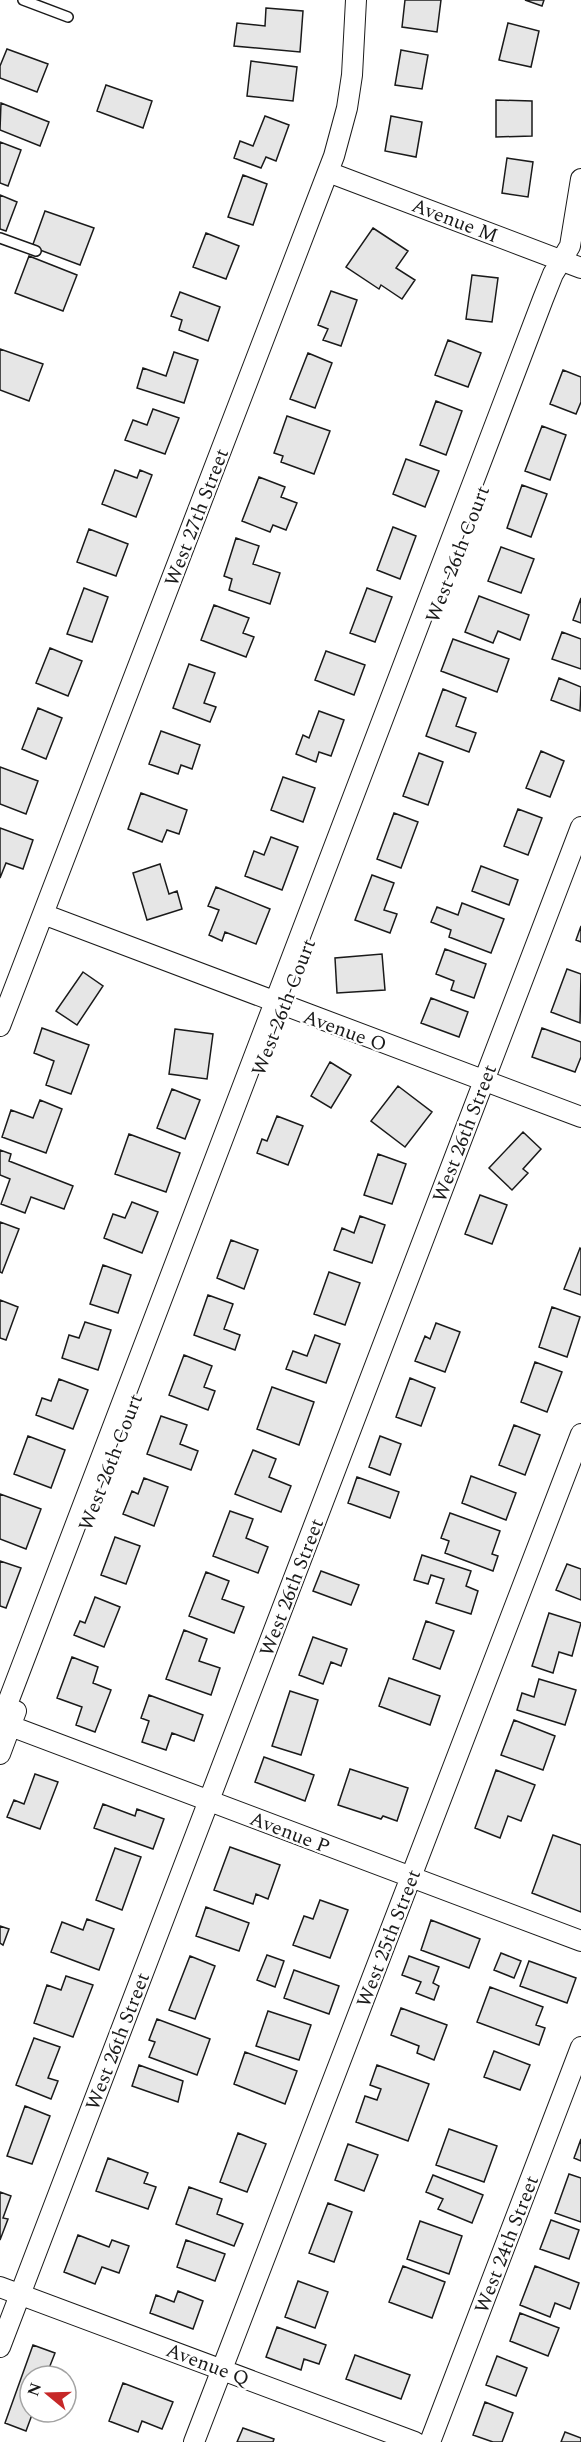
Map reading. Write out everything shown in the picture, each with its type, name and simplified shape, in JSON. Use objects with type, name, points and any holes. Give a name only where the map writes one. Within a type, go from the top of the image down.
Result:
[{"type":"street","name":"West 27th Street","points":[[0,1026],[328,172],[347,108],[352,75],[356,0]]},
{"type":"street","name":"Avenue M","points":[[328,172],[572,265]]},
{"type":"street","name":"West 26th Court","points":[[0,1754],[4,1724],[279,1005],[563,279],[572,265],[570,246],[581,179]]},
{"type":"street","name":"West 26th Street","points":[[0,2347],[581,827]]},
{"type":"street","name":"Avenue O","points":[[43,914],[279,1005],[581,1117]]},
{"type":"street","name":"West 25th Street","points":[[194,2442],[581,1434]]},
{"type":"street","name":"Avenue P","points":[[4,1724],[581,1941]]},
{"type":"street","name":"West 24th Street","points":[[430,2442],[581,2047]]},
{"type":"street","name":"Avenue Q","points":[[0,2287],[415,2442]]},
{"type":"lane","points":[[23,0],[68,17]]},
{"type":"lane","points":[[0,238],[36,251]]},
{"type":"building","points":[[405,0],[441,0],[437,32],[402,27]]},
{"type":"building","points":[[525,0],[544,0],[542,6]]},
{"type":"building","points":[[266,8],[303,11],[300,52],[234,46],[237,23],[265,26]]},
{"type":"building","points":[[508,23],[539,31],[531,67],[499,60]]},
{"type":"building","points":[[7,49],[48,64],[37,92],[0,78],[0,66]]},
{"type":"building","points":[[401,50],[428,55],[422,89],[395,85]]},
{"type":"building","points":[[251,61],[297,67],[293,101],[247,96]]},
{"type":"building","points":[[106,85],[152,101],[143,128],[97,111]]},
{"type":"building","points":[[496,100],[532,101],[532,136],[496,137]]},
{"type":"building","points":[[1,103],[49,122],[40,146],[0,130]]},
{"type":"building","points":[[265,116],[289,125],[276,161],[266,157],[261,168],[234,158],[240,141],[253,146]]},
{"type":"building","points":[[391,116],[422,122],[416,157],[385,151]]},
{"type":"building","points":[[0,142],[21,150],[8,186],[0,183]]},
{"type":"building","points":[[507,158],[533,162],[528,197],[502,193]]},
{"type":"building","points":[[243,175],[267,184],[253,225],[228,217]]},
{"type":"building","points":[[0,195],[17,202],[6,231],[0,229]]},
{"type":"building","points":[[45,211],[94,228],[80,265],[32,247]]},
{"type":"building","points":[[373,228],[408,251],[396,268],[415,280],[402,299],[381,285],[379,289],[346,267]]},
{"type":"building","points":[[206,233],[239,246],[226,279],[193,267]]},
{"type":"building","points":[[29,256],[77,275],[63,311],[15,293]]},
{"type":"building","points":[[472,275],[498,278],[492,322],[466,319]]},
{"type":"building","points":[[331,291],[357,300],[341,346],[323,340],[328,329],[318,325]]},
{"type":"building","points":[[180,292],[220,307],[208,341],[179,330],[182,320],[171,316]]},
{"type":"building","points":[[448,340],[481,353],[468,387],[435,375]]},
{"type":"building","points":[[0,349],[43,364],[29,401],[0,390]]},
{"type":"building","points":[[174,352],[198,360],[184,403],[137,388],[143,368],[166,376]]},
{"type":"building","points":[[308,353],[332,363],[315,408],[290,399]]},
{"type":"building","points":[[563,370],[581,377],[581,402],[576,414],[550,404]]},
{"type":"building","points":[[436,401],[462,411],[446,455],[420,445]]},
{"type":"building","points":[[153,409],[179,418],[165,454],[125,440],[133,420],[147,425]]},
{"type":"building","points":[[287,416],[330,431],[314,474],[281,462],[283,456],[274,453]]},
{"type":"building","points":[[542,426],[566,435],[550,480],[525,471]]},
{"type":"building","points":[[406,459],[439,471],[425,507],[393,494]]},
{"type":"building","points":[[115,470],[137,478],[140,470],[152,475],[136,517],[102,504]]},
{"type":"building","points":[[259,477],[285,487],[281,497],[297,503],[286,530],[273,525],[270,532],[242,521]]},
{"type":"building","points":[[522,485],[547,494],[531,537],[507,528]]},
{"type":"building","points":[[393,527],[416,536],[400,579],[377,570]]},
{"type":"building","points":[[89,529],[128,544],[116,576],[77,562]]},
{"type":"building","points":[[236,538],[259,546],[253,564],[280,573],[270,604],[229,590],[232,579],[224,576]]},
{"type":"building","points":[[501,547],[534,559],[521,593],[488,581]]},
{"type":"building","points":[[84,588],[108,597],[92,642],[67,634]]},
{"type":"building","points":[[367,588],[392,597],[375,642],[350,633]]},
{"type":"building","points":[[479,596],[529,615],[520,640],[498,631],[493,643],[465,632]]},
{"type":"building","points":[[581,598],[581,623],[573,620]]},
{"type":"building","points":[[214,605],[249,618],[243,633],[254,637],[246,657],[201,640]]},
{"type":"building","points":[[562,632],[581,639],[581,669],[552,659]]},
{"type":"building","points":[[453,639],[509,659],[497,692],[441,671]]},
{"type":"building","points":[[50,648],[82,661],[68,696],[36,683]]},
{"type":"building","points":[[326,651],[365,665],[354,695],[315,680]]},
{"type":"building","points":[[189,664],[215,673],[204,703],[216,707],[210,722],[173,708]]},
{"type":"building","points":[[559,678],[581,687],[580,711],[551,700]]},
{"type":"building","points":[[443,689],[466,698],[456,726],[476,733],[469,752],[426,736]]},
{"type":"building","points":[[38,708],[62,718],[46,759],[22,749]]},
{"type":"building","points":[[319,711],[344,720],[331,756],[319,752],[316,762],[296,754],[303,735],[309,738]]},
{"type":"building","points":[[161,731],[200,745],[192,769],[181,765],[178,774],[149,764]]},
{"type":"building","points":[[541,751],[564,761],[550,797],[526,788]]},
{"type":"building","points":[[419,753],[443,762],[428,805],[403,796]]},
{"type":"building","points":[[0,767],[38,781],[26,814],[0,804]]},
{"type":"building","points":[[283,777],[315,788],[303,822],[271,810]]},
{"type":"building","points":[[141,793],[187,810],[179,834],[167,830],[162,842],[128,829]]},
{"type":"building","points":[[518,809],[542,818],[528,855],[504,846]]},
{"type":"building","points":[[394,813],[418,822],[401,868],[377,859]]},
{"type":"building","points":[[0,828],[33,840],[23,869],[6,863],[0,878]]},
{"type":"building","points":[[271,837],[298,847],[282,890],[245,876],[254,851],[264,855]]},
{"type":"building","points":[[160,864],[169,894],[177,891],[182,909],[147,920],[133,873]]},
{"type":"building","points":[[481,866],[518,880],[509,905],[472,891]]},
{"type":"building","points":[[372,875],[394,883],[384,910],[397,914],[390,933],[355,920]]},
{"type":"building","points":[[216,887],[270,909],[256,944],[225,932],[222,941],[209,935],[219,910],[208,906]]},
{"type":"building","points":[[462,903],[504,919],[491,953],[449,937],[451,930],[431,922],[437,907],[458,915]]},
{"type":"building","points":[[581,926],[581,942],[576,940]]},
{"type":"building","points":[[445,949],[486,964],[474,998],[451,990],[454,981],[436,974]]},
{"type":"building","points":[[382,954],[385,990],[337,993],[335,958]]},
{"type":"building","points":[[567,969],[581,974],[580,1023],[551,1012]]},
{"type":"building","points":[[83,972],[103,986],[77,1025],[56,1011]]},
{"type":"building","points":[[431,998],[468,1012],[459,1037],[421,1023]]},
{"type":"building","points":[[42,1028],[89,1045],[71,1094],[46,1085],[54,1061],[34,1053]]},
{"type":"building","points":[[542,1028],[581,1042],[581,1057],[575,1072],[532,1057]]},
{"type":"building","points":[[175,1029],[213,1034],[207,1079],[169,1074]]},
{"type":"building","points":[[330,1062],[351,1075],[331,1108],[311,1096]]},
{"type":"building","points":[[398,1086],[432,1112],[405,1147],[371,1121]]},
{"type":"building","points":[[172,1089],[200,1100],[185,1139],[157,1128]]},
{"type":"building","points":[[40,1100],[62,1109],[46,1153],[2,1137],[11,1110],[33,1118]]},
{"type":"building","points":[[277,1116],[303,1126],[288,1165],[257,1153],[262,1139],[267,1141]]},
{"type":"building","points":[[523,1132],[541,1149],[523,1169],[528,1173],[512,1190],[489,1168]]},
{"type":"building","points":[[129,1134],[180,1153],[166,1192],[115,1174]]},
{"type":"building","points":[[0,1150],[11,1154],[9,1161],[73,1186],[64,1209],[31,1197],[25,1213],[1,1204],[10,1179],[0,1175]]},
{"type":"building","points":[[378,1154],[406,1164],[392,1204],[364,1195]]},
{"type":"building","points":[[480,1195],[507,1205],[492,1244],[465,1234]]},
{"type":"building","points":[[132,1202],[158,1212],[142,1253],[104,1238],[113,1214],[125,1218]]},
{"type":"building","points":[[360,1216],[385,1225],[372,1263],[334,1250],[342,1228],[354,1233]]},
{"type":"building","points":[[0,1222],[19,1229],[2,1273],[0,1272]]},
{"type":"building","points":[[231,1240],[258,1250],[244,1289],[217,1278]]},
{"type":"building","points":[[581,1249],[581,1295],[564,1289]]},
{"type":"building","points":[[103,1265],[131,1275],[118,1313],[90,1304]]},
{"type":"building","points":[[329,1272],[360,1283],[345,1325],[314,1314]]},
{"type":"building","points":[[208,1295],[233,1304],[224,1329],[240,1335],[235,1350],[194,1335]]},
{"type":"building","points":[[0,1300],[18,1307],[6,1340],[0,1338]]},
{"type":"building","points":[[552,1307],[580,1317],[567,1357],[539,1347]]},
{"type":"building","points":[[85,1322],[111,1330],[98,1370],[62,1358],[69,1335],[79,1338]]},
{"type":"building","points":[[436,1323],[460,1332],[445,1372],[415,1361],[425,1336],[430,1339]]},
{"type":"building","points":[[315,1335],[340,1344],[326,1383],[286,1369],[293,1351],[307,1356]]},
{"type":"building","points":[[184,1355],[212,1366],[204,1387],[215,1391],[208,1410],[169,1395]]},
{"type":"building","points":[[535,1362],[562,1372],[547,1412],[521,1402]]},
{"type":"building","points":[[410,1378],[435,1388],[421,1426],[396,1417]]},
{"type":"building","points":[[59,1379],[88,1390],[73,1429],[36,1415],[42,1398],[51,1401]]},
{"type":"building","points":[[272,1387],[314,1402],[299,1445],[257,1429]]},
{"type":"building","points":[[161,1416],[187,1425],[180,1444],[198,1451],[191,1470],[147,1454]]},
{"type":"building","points":[[514,1425],[540,1435],[525,1475],[499,1465]]},
{"type":"building","points":[[28,1436],[65,1450],[51,1488],[14,1474]]},
{"type":"building","points":[[380,1436],[401,1444],[390,1475],[369,1467]]},
{"type":"building","points":[[253,1450],[276,1459],[269,1477],[291,1486],[281,1512],[235,1494]]},
{"type":"building","points":[[471,1476],[516,1493],[506,1520],[462,1503]]},
{"type":"building","points":[[357,1477],[399,1492],[390,1518],[348,1503]]},
{"type":"building","points":[[144,1478],[168,1487],[154,1526],[123,1514],[132,1491],[138,1494]]},
{"type":"building","points":[[0,1494],[41,1509],[26,1549],[0,1539]]},
{"type":"building","points":[[230,1511],[253,1519],[246,1538],[268,1547],[258,1573],[213,1556]]},
{"type":"building","points":[[450,1513],[500,1531],[492,1554],[498,1556],[493,1571],[445,1553],[449,1541],[441,1538]]},
{"type":"building","points":[[115,1537],[140,1546],[126,1584],[101,1575]]},
{"type":"building","points":[[422,1555],[471,1571],[466,1586],[478,1591],[471,1614],[436,1603],[444,1579],[431,1575],[428,1584],[414,1580]]},
{"type":"building","points":[[0,1561],[21,1568],[6,1608],[0,1606]]},
{"type":"building","points":[[567,1564],[581,1569],[581,1600],[556,1590]]},
{"type":"building","points":[[321,1571],[359,1585],[351,1605],[313,1591]]},
{"type":"building","points":[[206,1572],[229,1581],[222,1599],[244,1607],[234,1633],[189,1616]]},
{"type":"building","points":[[95,1597],[120,1607],[104,1647],[74,1635],[80,1621],[85,1623]]},
{"type":"building","points":[[549,1613],[581,1623],[572,1656],[559,1652],[553,1673],[532,1666]]},
{"type":"building","points":[[426,1621],[454,1631],[440,1669],[413,1659]]},
{"type":"building","points":[[184,1630],[207,1639],[199,1661],[220,1668],[211,1695],[166,1679]]},
{"type":"building","points":[[313,1637],[347,1649],[341,1666],[331,1662],[323,1684],[299,1675]]},
{"type":"building","points":[[72,1657],[98,1667],[93,1683],[111,1690],[95,1732],[76,1725],[82,1707],[57,1698]]},
{"type":"building","points":[[389,1678],[440,1696],[430,1725],[379,1706]]},
{"type":"building","points":[[539,1679],[576,1690],[565,1725],[517,1710],[522,1693],[534,1697]]},
{"type":"building","points":[[290,1691],[318,1700],[301,1755],[272,1746]]},
{"type":"building","points":[[149,1695],[203,1715],[194,1741],[172,1733],[166,1750],[142,1742],[149,1721],[141,1718]]},
{"type":"building","points":[[514,1720],[555,1736],[543,1770],[501,1755]]},
{"type":"building","points":[[264,1757],[314,1775],[305,1801],[255,1782]]},
{"type":"building","points":[[350,1769],[408,1788],[397,1821],[383,1816],[381,1819],[338,1805]]},
{"type":"building","points":[[496,1770],[535,1785],[521,1821],[508,1816],[500,1838],[475,1828]]},
{"type":"building","points":[[35,1774],[58,1782],[40,1829],[7,1817],[14,1800],[24,1804]]},
{"type":"building","points":[[103,1804],[135,1816],[137,1809],[164,1819],[153,1849],[94,1828]]},
{"type":"building","points":[[553,1835],[581,1845],[581,1912],[532,1893]]},
{"type":"building","points":[[230,1847],[280,1865],[268,1899],[256,1894],[253,1904],[214,1890]]},
{"type":"building","points":[[115,1848],[141,1857],[122,1910],[96,1900]]},
{"type":"building","points":[[320,1900],[348,1910],[330,1958],[293,1945],[304,1916],[313,1919]]},
{"type":"building","points":[[206,1907],[249,1923],[239,1951],[196,1936]]},
{"type":"building","points":[[87,1919],[114,1929],[99,1970],[51,1952],[62,1922],[83,1930]]},
{"type":"building","points":[[431,1920],[480,1939],[469,1968],[421,1950]]},
{"type":"building","points":[[0,1926],[9,1929],[3,1945],[0,1943]]},
{"type":"building","points":[[501,1953],[521,1961],[514,1978],[494,1970]]},
{"type":"building","points":[[267,1955],[284,1961],[275,1987],[257,1980]]},
{"type":"building","points":[[190,1956],[215,1966],[195,2019],[169,2010]]},
{"type":"building","points":[[409,1956],[439,1967],[433,1983],[439,1986],[434,2000],[416,1993],[421,1982],[402,1975]]},
{"type":"building","points":[[529,1961],[576,1978],[567,2003],[520,1986]]},
{"type":"building","points":[[294,1970],[339,1986],[329,2014],[284,1998]]},
{"type":"building","points":[[66,1976],[93,1985],[73,2037],[34,2023],[47,1985],[61,1990]]},
{"type":"building","points":[[490,1987],[543,2007],[536,2025],[545,2028],[539,2045],[477,2022]]},
{"type":"building","points":[[401,2008],[447,2025],[434,2060],[417,2053],[419,2046],[391,2035]]},
{"type":"building","points":[[268,2011],[311,2025],[299,2060],[256,2046]]},
{"type":"building","points":[[157,2019],[210,2039],[197,2075],[149,2057],[155,2042],[149,2040]]},
{"type":"building","points":[[34,2038],[60,2047],[48,2078],[58,2081],[51,2099],[16,2085]]},
{"type":"building","points":[[494,2051],[530,2065],[520,2090],[484,2077]]},
{"type":"building","points":[[245,2052],[297,2071],[285,2104],[234,2084]]},
{"type":"building","points":[[139,2065],[183,2081],[178,2102],[132,2086]]},
{"type":"building","points":[[377,2065],[429,2084],[408,2141],[356,2122],[365,2096],[377,2100],[381,2089],[370,2085]]},
{"type":"building","points":[[25,2106],[50,2116],[32,2164],[7,2156]]},
{"type":"building","points":[[449,2129],[497,2146],[484,2182],[436,2165]]},
{"type":"building","points":[[238,2133],[266,2144],[247,2192],[220,2182]]},
{"type":"building","points":[[581,2139],[581,2161],[574,2158]]},
{"type":"building","points":[[348,2144],[378,2155],[364,2191],[335,2180]]},
{"type":"building","points":[[108,2158],[148,2173],[144,2183],[156,2187],[148,2209],[96,2191]]},
{"type":"building","points":[[569,2174],[581,2178],[581,2222],[555,2213]]},
{"type":"building","points":[[433,2175],[483,2195],[472,2223],[438,2209],[443,2199],[426,2192]]},
{"type":"building","points":[[189,2187],[222,2199],[217,2214],[243,2224],[234,2246],[176,2224]]},
{"type":"building","points":[[0,2192],[11,2196],[3,2218],[8,2219],[0,2240]]},
{"type":"building","points":[[328,2203],[352,2212],[334,2262],[309,2253]]},
{"type":"building","points":[[551,2220],[579,2230],[569,2259],[540,2249]]},
{"type":"building","points":[[420,2221],[462,2236],[449,2274],[407,2259]]},
{"type":"building","points":[[78,2235],[109,2247],[112,2240],[129,2246],[119,2273],[102,2267],[95,2284],[64,2272]]},
{"type":"building","points":[[186,2240],[225,2254],[215,2281],[177,2267]]},
{"type":"building","points":[[403,2266],[445,2282],[432,2318],[389,2302]]},
{"type":"building","points":[[535,2266],[579,2283],[570,2309],[555,2303],[550,2317],[520,2305]]},
{"type":"building","points":[[298,2281],[328,2292],[315,2328],[285,2317]]},
{"type":"building","points":[[178,2291],[203,2301],[193,2329],[150,2313],[156,2295],[174,2302]]},
{"type":"building","points":[[520,2313],[559,2328],[548,2356],[510,2341]]},
{"type":"building","points":[[277,2327],[326,2345],[319,2364],[304,2359],[301,2370],[266,2357]]},
{"type":"building","points":[[33,2345],[55,2353],[51,2364],[26,2364]]},
{"type":"building","points":[[355,2355],[410,2375],[401,2399],[346,2379]]},
{"type":"building","points":[[497,2356],[527,2368],[516,2396],[486,2385]]},
{"type":"building","points":[[123,2383],[173,2402],[162,2429],[142,2421],[138,2432],[109,2421]]},
{"type":"building","points":[[18,2387],[18,2424],[29,2424],[26,2431],[5,2423]]},
{"type":"building","points":[[485,2402],[513,2413],[502,2442],[493,2442],[473,2435]]},
{"type":"building","points":[[243,2428],[274,2439],[273,2442],[237,2442]]},
{"type":"building","points":[[565,2432],[581,2438],[581,2442],[561,2442]]}]
